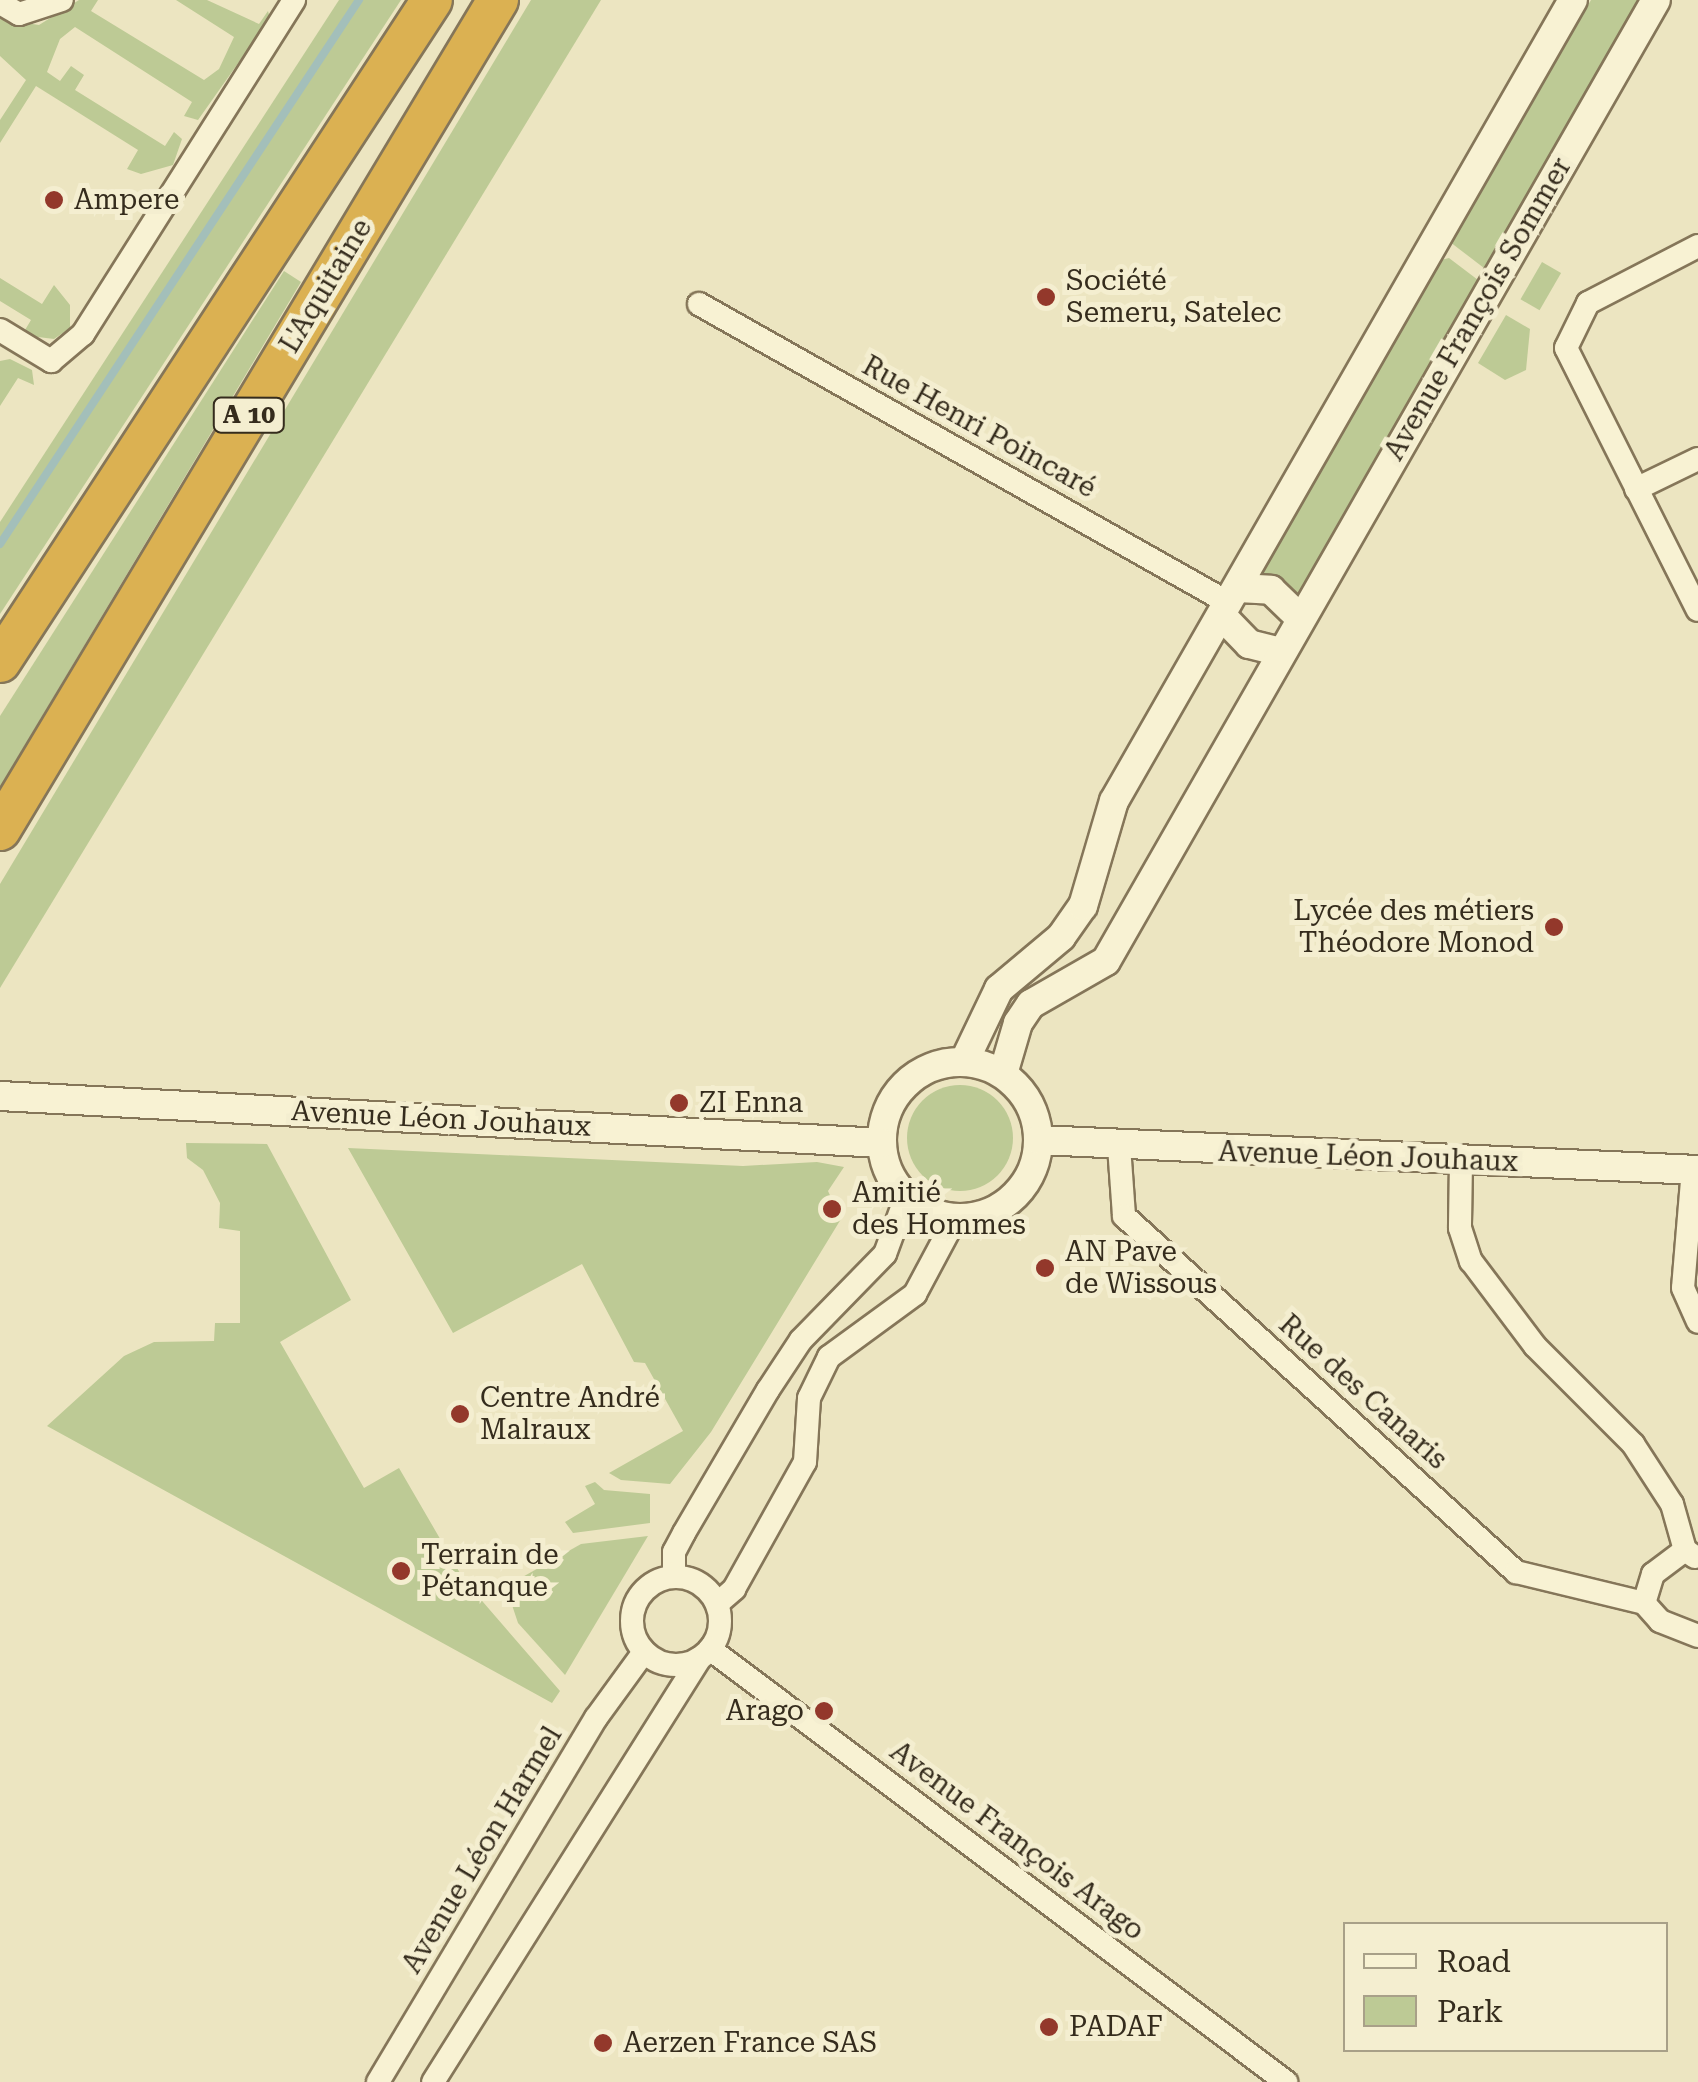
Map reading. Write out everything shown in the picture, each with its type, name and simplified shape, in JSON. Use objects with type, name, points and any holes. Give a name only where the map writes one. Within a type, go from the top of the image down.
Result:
[{"type":"highway","name":"A 10","points":[[0,662],[432,0]]},
{"type":"highway","name":"L'Aquitaine","points":[[0,830],[498,0]]},
{"type":"street","points":[[0,4],[19,14],[62,0]]},
{"type":"street","points":[[0,330],[52,361],[83,334],[294,0]]},
{"type":"street","points":[[964,1062],[999,989],[1060,937],[1083,906],[1114,801],[1573,0]]},
{"type":"street","name":"Avenue François Sommer","points":[[1280,652],[1656,0]]},
{"type":"street","points":[[1698,246],[1588,303],[1570,330],[1566,348],[1572,367],[1698,610]]},
{"type":"street","name":"Rue Henri Poincaré","points":[[699,304],[1229,602]]},
{"type":"street","points":[[1636,490],[1698,459]]},
{"type":"street","points":[[1229,602],[1271,590],[1300,618]]},
{"type":"street","points":[[1003,1074],[1018,1024],[1032,1004],[1106,961],[1280,652],[1248,644],[1229,602]]},
{"type":"street","points":[[964,1062],[1003,1074],[1028,1103],[1039,1140],[1024,1186],[1006,1204],[955,1218],[906,1197],[893,1182],[882,1143],[885,1117],[914,1076],[964,1062]]},
{"type":"street","name":"Avenue Léon Jouhaux","points":[[0,1096],[882,1143]]},
{"type":"street","name":"Avenue Léon Jouhaux","points":[[1039,1140],[1696,1169]]},
{"type":"street","name":"Rue des Canaris","points":[[1120,1146],[1124,1216],[1516,1572],[1644,1602]]},
{"type":"street","points":[[1461,1161],[1460,1228],[1472,1261],[1535,1346],[1633,1444],[1672,1504],[1692,1555],[1653,1574],[1644,1602],[1660,1622],[1698,1636]]},
{"type":"street","points":[[1696,1169],[1683,1288],[1698,1322]]},
{"type":"street","points":[[674,1576],[674,1552],[768,1390],[800,1340],[885,1254],[906,1197]]},
{"type":"street","points":[[717,1604],[734,1590],[799,1476],[810,1398],[828,1357],[915,1294],[955,1218]]},
{"type":"street","points":[[433,2082],[705,1654],[720,1620],[717,1604],[696,1582],[674,1576],[653,1583],[634,1605],[632,1620],[644,1652],[670,1664],[705,1654]]},
{"type":"street","name":"Avenue Léon Harmel","points":[[378,2082],[596,1718],[644,1652]]},
{"type":"street","name":"Avenue François Arago","points":[[705,1654],[1286,2082]]},
{"type":"green space","points":[[79,0],[98,0],[91,11],[204,80],[219,69],[234,37],[176,0],[207,0],[259,24],[268,11],[270,18],[198,120],[184,116],[192,102],[75,27],[60,39],[47,72],[60,81],[71,66],[84,75],[75,90],[165,146],[174,132],[182,139],[173,165],[141,174],[127,169],[138,150],[36,86],[0,143],[0,120],[26,80],[0,56],[0,19],[39,25]]},
{"type":"green space","points":[[339,0],[401,0],[0,614],[0,522]]},
{"type":"green space","points":[[531,0],[601,0],[0,988],[0,884]]},
{"type":"green space","points":[[1591,0],[1645,0],[1492,266],[1484,268],[1450,242]]},
{"type":"green space","points":[[1449,258],[1482,283],[1301,600],[1281,579],[1260,576],[1441,260]]},
{"type":"green space","points":[[1542,262],[1561,273],[1540,310],[1520,299]]},
{"type":"green space","points":[[284,271],[301,282],[0,787],[0,716]]},
{"type":"green space","points":[[0,278],[42,304],[54,285],[70,305],[70,328],[54,339],[22,335],[31,320],[0,301]]},
{"type":"green space","points":[[1506,315],[1530,329],[1526,370],[1505,380],[1478,363]]},
{"type":"green space","points":[[10,359],[32,370],[34,385],[18,378],[0,406],[0,361]]},
{"type":"green space","points":[[960,1085],[980,1089],[997,1101],[1009,1118],[1013,1138],[1009,1158],[997,1175],[980,1187],[960,1191],[940,1187],[923,1175],[911,1158],[907,1138],[911,1118],[923,1101],[940,1089]]},
{"type":"green space","points":[[186,1143],[267,1144],[351,1300],[280,1342],[364,1488],[399,1468],[464,1580],[560,1691],[552,1703],[47,1426],[124,1356],[154,1342],[214,1341],[215,1323],[240,1323],[240,1231],[219,1228],[220,1203],[203,1170],[187,1158]]},
{"type":"green space","points":[[348,1148],[743,1166],[817,1162],[844,1167],[828,1191],[841,1219],[711,1432],[670,1484],[621,1480],[609,1473],[683,1431],[645,1363],[634,1362],[582,1264],[453,1333]]},
{"type":"green space","points":[[595,1482],[604,1490],[650,1494],[650,1523],[573,1533],[565,1522],[595,1504],[585,1486]]},
{"type":"green space","points":[[648,1536],[565,1675],[518,1623],[510,1599],[519,1579],[581,1544]]},
{"type":"waterway","points":[[0,544],[359,0]]},
{"type":"place","name":"Ampere","points":[[54,200]]},
{"type":"place","name":"Société Semeru, Satelec","points":[[1046,297]]},
{"type":"place","name":"Lycée des métiers Théodore Monod","points":[[1554,927]]},
{"type":"place","name":"ZI Enna","points":[[679,1103]]},
{"type":"place","name":"Amitié des Hommes","points":[[832,1209]]},
{"type":"place","name":"AN Pave de Wissous","points":[[1045,1268]]},
{"type":"place","name":"Centre André Malraux","points":[[460,1414]]},
{"type":"place","name":"Terrain de Pétanque","points":[[401,1571]]},
{"type":"place","name":"Arago","points":[[824,1711]]},
{"type":"place","name":"PADAF","points":[[1049,2027]]},
{"type":"place","name":"Aerzen France SAS","points":[[603,2043]]}]
